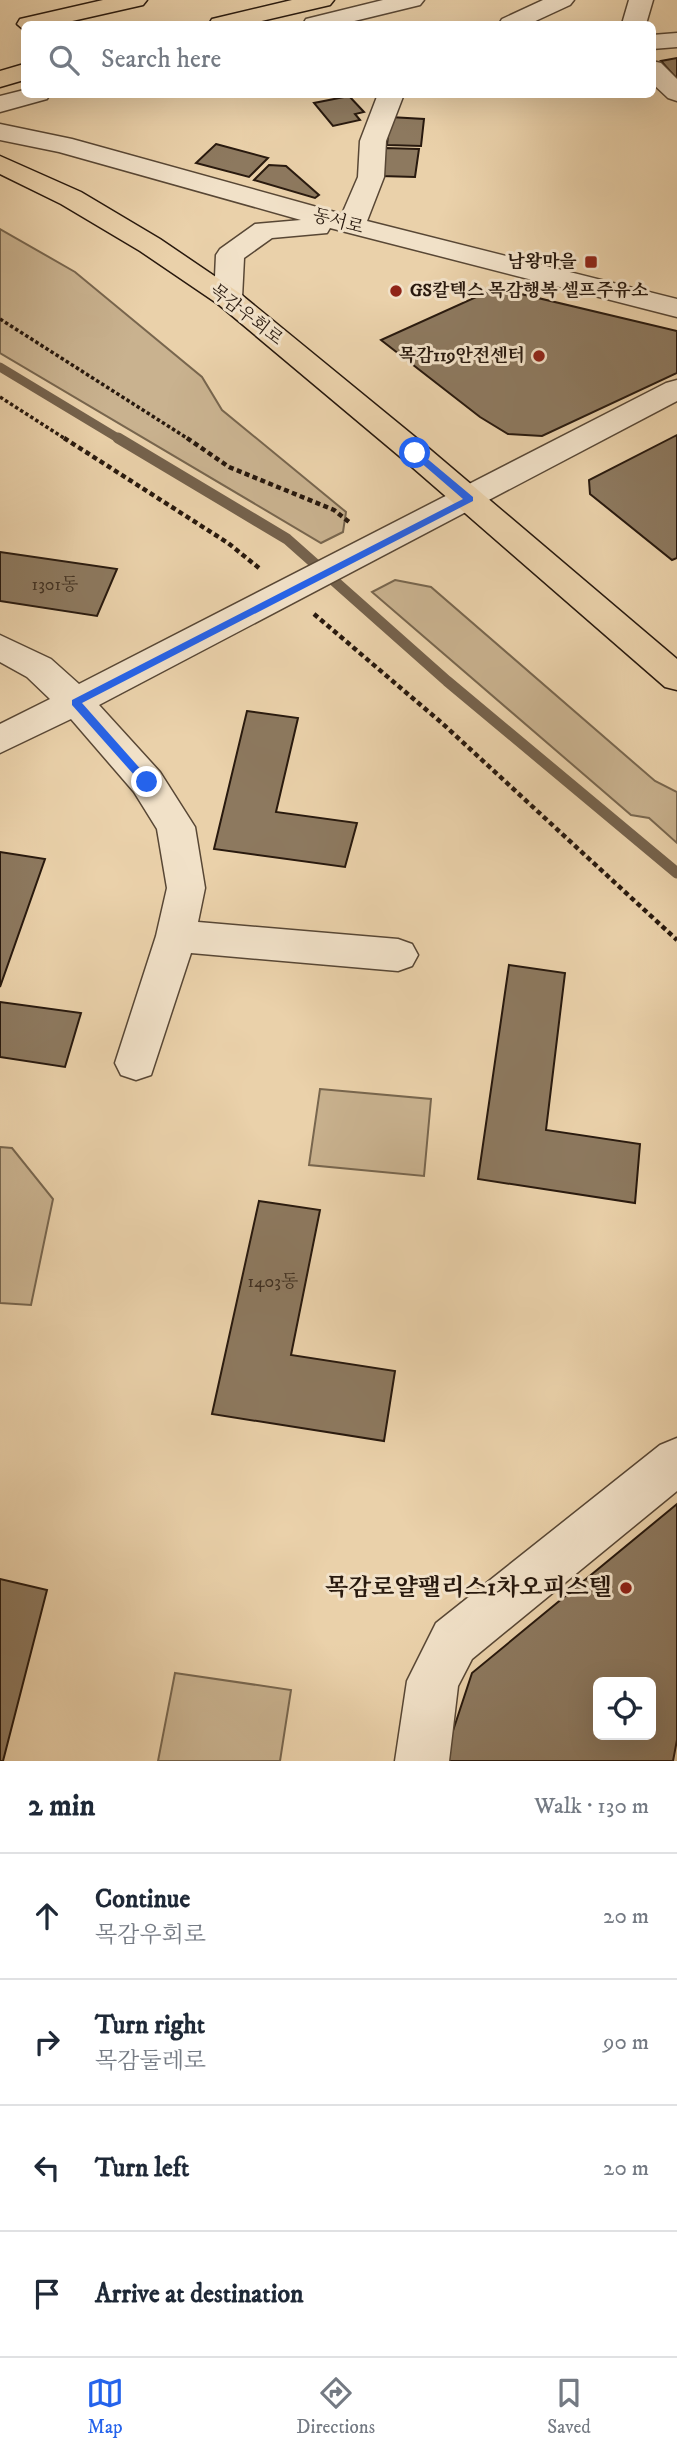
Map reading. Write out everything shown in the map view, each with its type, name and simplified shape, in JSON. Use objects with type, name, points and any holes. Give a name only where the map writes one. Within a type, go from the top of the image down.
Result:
[{"type":"main road","points":[[44,21],[135,0]]},
{"type":"main road","points":[[234,21],[322,0]]},
{"type":"main road","points":[[0,79],[21,73]]},
{"type":"main road","name":"목감우회로","points":[[0,164],[71,198],[149,245],[228,298],[469,499],[677,678]]},
{"type":"street","points":[[327,21],[412,0]]},
{"type":"street","points":[[517,21],[562,0]]},
{"type":"street","points":[[635,21],[641,0]]},
{"type":"street","points":[[656,43],[677,40]]},
{"type":"street","points":[[656,71],[677,93]]},
{"type":"street","points":[[0,104],[23,98]]},
{"type":"street","points":[[228,298],[230,255],[265,230],[351,225],[371,177],[373,141],[389,98]]},
{"type":"street","name":"동서로","points":[[0,132],[63,145],[351,225],[677,308]]},
{"type":"street","points":[[0,740],[381,545],[677,389]]},
{"type":"street","points":[[0,647],[39,668],[75,702],[147,782],[176,827],[186,888],[176,936],[136,1063]]},
{"type":"street","points":[[176,936],[398,955]]},
{"type":"street","points":[[422,1761],[433,1681],[454,1641],[677,1461]]},
{"type":"path","points":[[0,319],[150,412],[229,467],[334,510],[381,545]]},
{"type":"path","points":[[0,397],[228,543],[443,724],[677,940]]},
{"type":"shaded area","points":[[0,229],[75,272],[202,377],[222,410],[346,512],[343,532],[321,543],[0,353]]},
{"type":"shaded area","points":[[395,580],[431,587],[655,781],[677,792],[677,843],[649,818],[631,815],[372,592]]},
{"type":"shaded area","points":[[320,1089],[431,1099],[424,1176],[309,1165]]},
{"type":"shaded area","points":[[0,1147],[12,1148],[53,1199],[31,1305],[0,1303]]},
{"type":"shaded area","points":[[175,1673],[291,1690],[280,1761],[158,1761]]},
{"type":"building","points":[[677,58],[677,79],[661,61]]},
{"type":"building","points":[[351,98],[364,112],[355,114],[360,120],[333,126],[314,103]]},
{"type":"building","points":[[390,117],[424,119],[421,146],[387,145]]},
{"type":"building","points":[[216,144],[268,158],[249,177],[196,163]]},
{"type":"building","points":[[385,148],[419,149],[415,177],[381,176]]},
{"type":"building","points":[[269,165],[286,166],[319,195],[315,198],[254,180]]},
{"type":"building","name":"목감119안전센터","points":[[496,288],[677,331],[677,373],[542,436],[508,434],[480,417],[381,340]]},
{"type":"building","points":[[677,435],[677,558],[672,560],[590,494],[589,480]]},
{"type":"building","points":[[0,552],[117,569],[97,616],[0,601]]},
{"type":"building","points":[[247,711],[298,718],[276,812],[357,823],[345,867],[214,849]]},
{"type":"building","points":[[0,852],[45,859],[0,987]]},
{"type":"building","points":[[509,965],[565,973],[546,1130],[640,1144],[635,1203],[478,1179]]},
{"type":"building","points":[[0,1002],[81,1013],[65,1067],[0,1057]]},
{"type":"building","points":[[259,1201],[320,1210],[291,1355],[395,1371],[384,1441],[212,1414]]},
{"type":"building","name":"목감로얄팰리스1차오피스텔","points":[[677,1504],[677,1740],[673,1761],[443,1761],[472,1673]]},
{"type":"building","points":[[0,1579],[47,1590],[3,1761],[0,1761]]},
{"type":"waterway","points":[[0,367],[121,440]]},
{"type":"waterway","points":[[118,438],[287,539],[447,681],[677,873]]},
{"type":"place","name":"남왕마을","points":[[591,262]]},
{"type":"place","name":"GS칼텍스 목감행복 셀프주유소","points":[[396,291]]},
{"type":"place","name":"목감119안전센터","points":[[539,356]]},
{"type":"place","name":"목감로얄팰리스1차오피스텔","points":[[626,1588]]},
{"type":"route","points":[[147,782],[75,702],[469,499],[415,453]]}]
